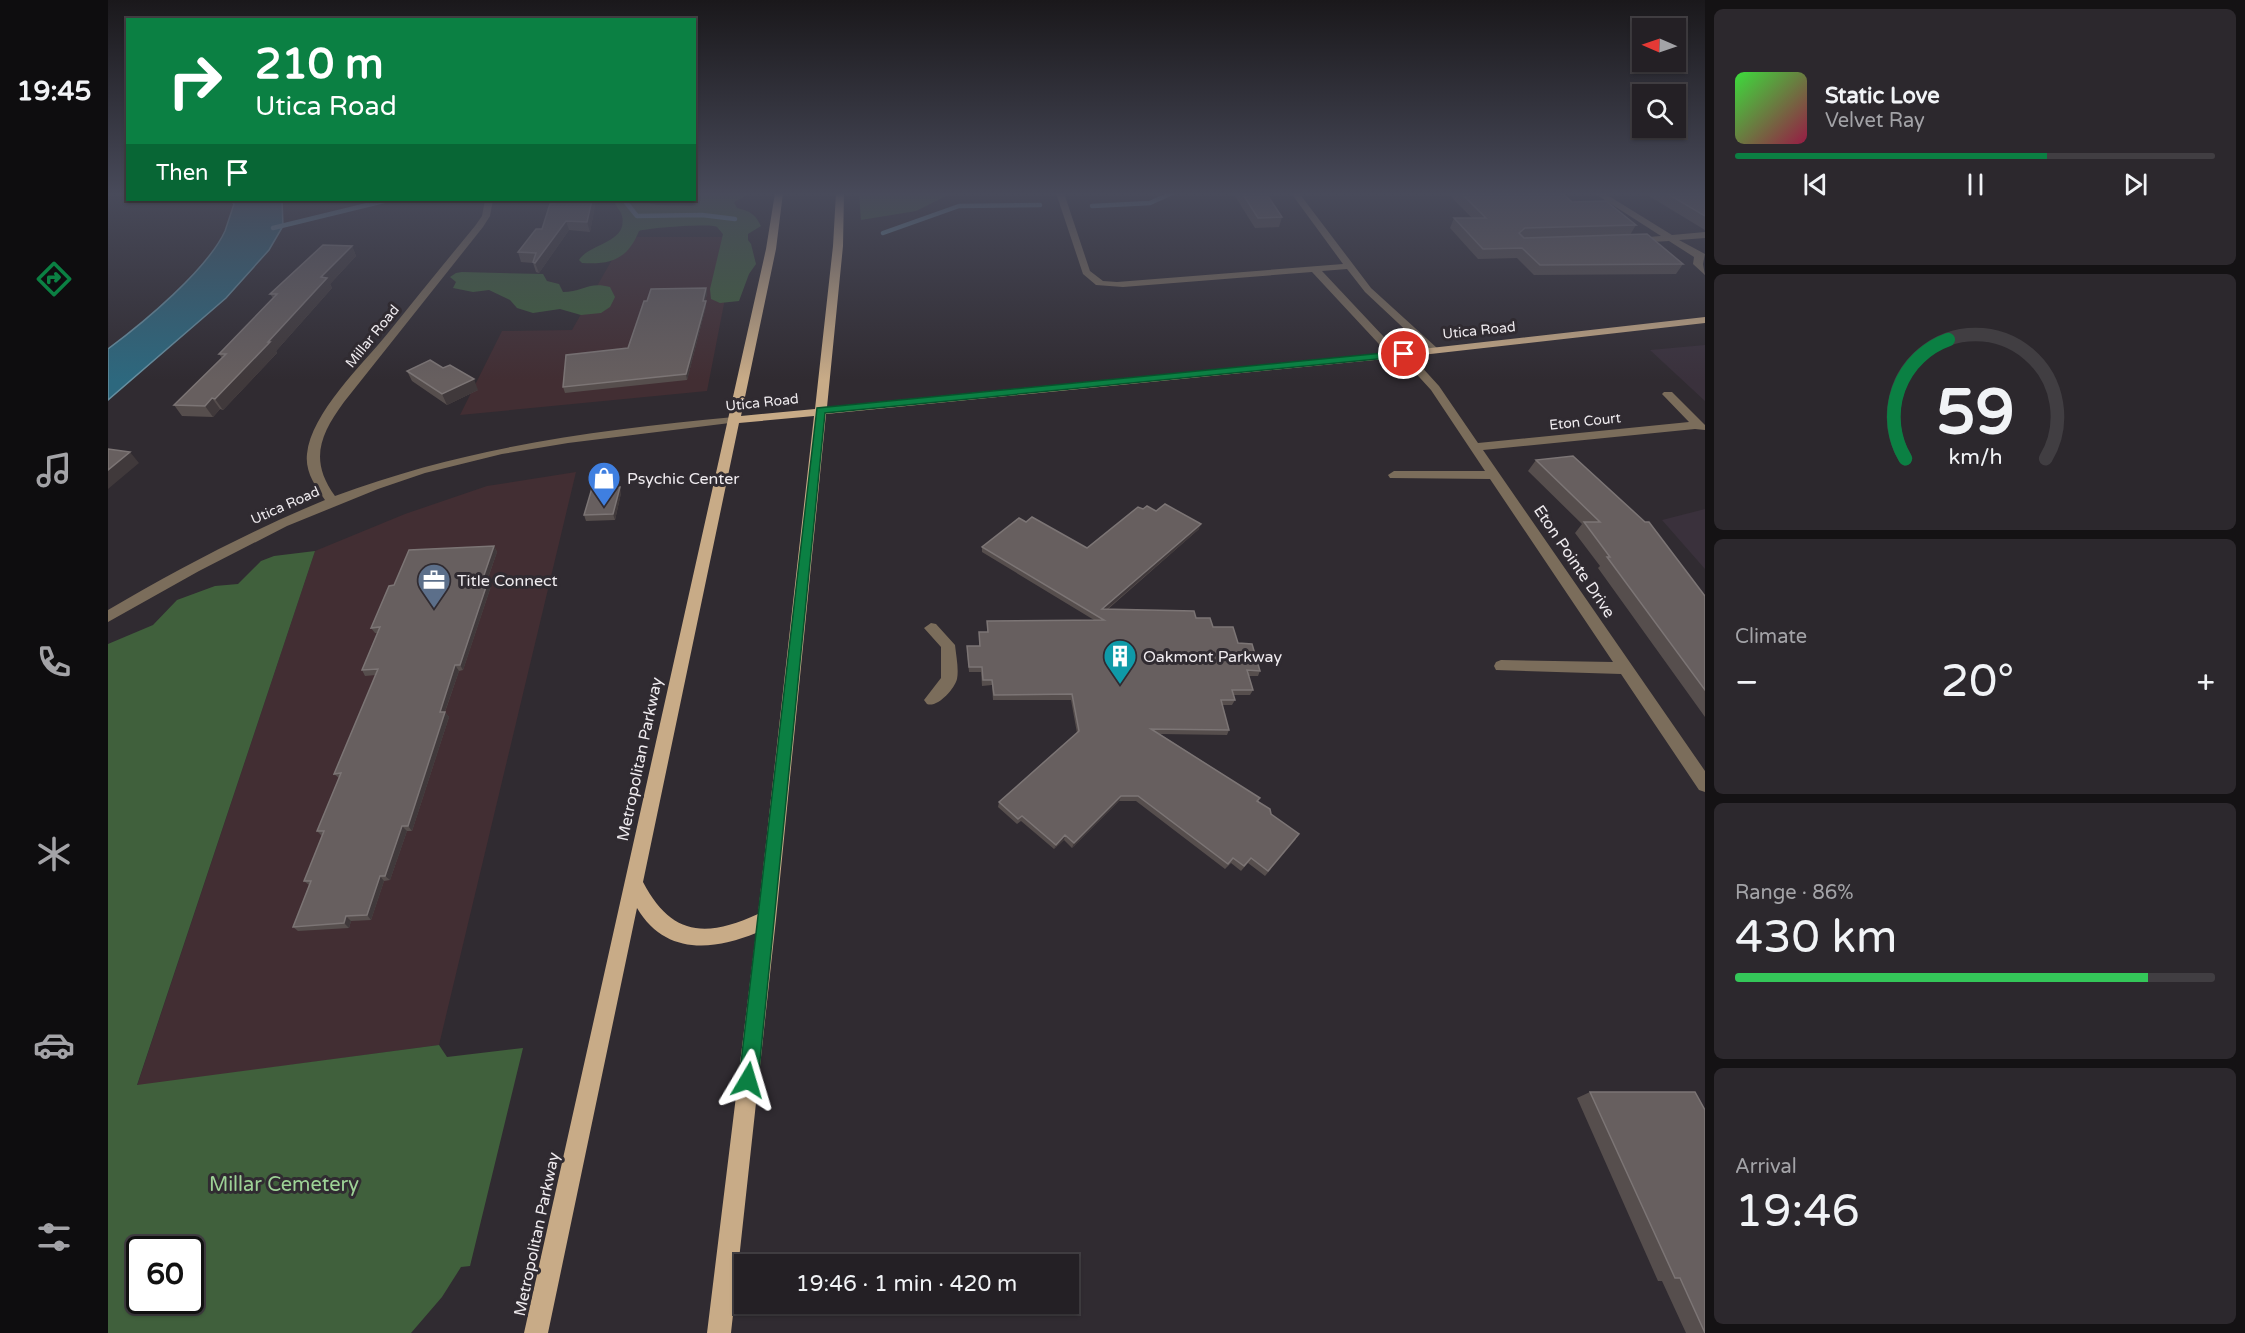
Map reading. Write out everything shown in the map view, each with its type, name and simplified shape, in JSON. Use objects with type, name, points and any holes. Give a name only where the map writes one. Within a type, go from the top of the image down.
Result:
[{"type":"main road","name":"Metropolitan Parkway","points":[[536,1333],[769,255]]},
{"type":"main road","points":[[719,1333],[767,919],[837,255]]},
{"type":"main road","name":"Utica Road","points":[[735,420],[1400,354],[1705,320]]},
{"type":"main road","points":[[633,882],[646,906],[658,921],[687,936],[719,937],[745,930],[767,919]]},
{"type":"street","name":"Millar Road","points":[[332,501],[320,484],[314,464],[315,446],[320,432],[342,397],[456,255]]},
{"type":"street","points":[[1080,255],[1086,272],[1091,279],[1099,283],[1129,284],[1349,266]]},
{"type":"street","points":[[1341,255],[1368,290],[1432,350]]},
{"type":"street","points":[[1702,257],[1698,264],[1705,272]]},
{"type":"street","name":"Eton Pointe Drive","points":[[1314,268],[1335,293],[1435,388],[1705,785]]},
{"type":"street","points":[[1668,394],[1702,428]]},
{"type":"street","name":"Utica Road","points":[[108,617],[210,558],[332,501],[415,472],[520,447],[591,435],[735,420]]},
{"type":"street","name":"Eton Court","points":[[1475,447],[1702,428]]},
{"type":"street","points":[[1394,475],[1494,475]]},
{"type":"street","points":[[931,628],[948,645],[949,679],[932,700]]},
{"type":"street","points":[[1502,666],[1625,668]]},
{"type":"shaded area","points":[[615,255],[733,255],[707,391],[460,415],[502,331],[572,330]]},
{"type":"shaded area","points":[[1705,345],[1705,401],[1650,350]]},
{"type":"shaded area","points":[[576,472],[439,1045],[137,1086],[315,551],[405,514],[487,486]]},
{"type":"shaded area","points":[[1705,509],[1705,569],[1662,520]]},
{"type":"green space","points":[[583,255],[622,255],[602,263],[582,263],[579,260]]},
{"type":"green space","points":[[718,255],[754,255],[756,264],[749,274],[739,301],[720,303],[711,299],[710,289]]},
{"type":"green space","points":[[462,272],[543,274],[547,281],[559,284],[563,292],[603,285],[610,287],[615,297],[610,307],[601,313],[581,315],[560,309],[533,313],[517,308],[510,300],[489,290],[473,292],[453,288],[456,282],[450,277]]},
{"type":"green space","name":"Millar Cemetery","points":[[315,551],[137,1085],[439,1045],[447,1057],[523,1048],[470,1266],[461,1267],[442,1297],[411,1333],[108,1333],[108,644],[153,625],[177,600],[215,586],[238,584],[261,561],[274,556]]},
{"type":"water","points":[[209,255],[264,255],[226,298],[108,400],[108,349],[156,311]]},
{"type":"building","points":[[312,255],[343,255],[321,277],[327,278],[215,399],[212,398],[205,406],[174,405],[226,354],[219,354],[277,294],[270,294]]},
{"type":"building","points":[[535,255],[541,255],[535,263],[533,262]]},
{"type":"building","points":[[1530,255],[1672,255],[1683,264],[1540,265]]},
{"type":"building","points":[[706,288],[703,301],[706,301],[686,374],[563,387],[566,355],[628,348],[644,301],[647,301],[651,289]]},
{"type":"building","points":[[430,360],[443,368],[450,365],[474,379],[442,394],[407,371]]},
{"type":"building","points":[[108,449],[130,452],[108,470]]},
{"type":"building","points":[[1573,456],[1645,522],[1649,522],[1705,596],[1705,690],[1584,522],[1600,522],[1536,460]]},
{"type":"building","name":"Psychic Center","points":[[620,487],[613,514],[584,515],[592,488]]},
{"type":"building","name":"Oakmont Parkway","points":[[1165,504],[1201,524],[1102,609],[1194,611],[1196,618],[1210,618],[1213,627],[1233,627],[1238,643],[1252,644],[1260,671],[1247,670],[1253,690],[1232,690],[1235,700],[1221,700],[1229,730],[1151,729],[1260,798],[1257,801],[1270,809],[1271,814],[1299,834],[1268,871],[1251,858],[1244,866],[1233,858],[1228,864],[1138,796],[1121,796],[1074,843],[1065,835],[1056,845],[1022,816],[1018,819],[999,802],[1079,731],[1072,694],[994,695],[992,680],[983,680],[982,667],[969,667],[967,646],[980,646],[979,632],[988,632],[987,621],[1104,620],[982,547],[1019,518],[1026,522],[1032,517],[1087,548],[1138,507],[1143,509],[1147,506],[1156,511]]},
{"type":"building","points":[[494,546],[482,581],[488,581],[460,665],[455,665],[440,712],[445,712],[408,826],[402,826],[385,876],[380,876],[367,915],[346,916],[344,923],[293,927],[311,881],[304,881],[324,831],[317,831],[341,773],[334,774],[378,669],[362,670],[380,627],[371,628],[389,586],[394,585],[409,550]]},
{"type":"building","points":[[1590,1092],[1695,1092],[1705,1110],[1705,1333],[1680,1278],[1675,1278]]},
{"type":"place","name":"Psychic Center","points":[[604,507]]},
{"type":"place","name":"Title Connect","points":[[434,609]]},
{"type":"place","name":"Oakmont Parkway","points":[[1120,685]]},
{"type":"route","points":[[748,1080],[820,410],[1404,354]]}]
